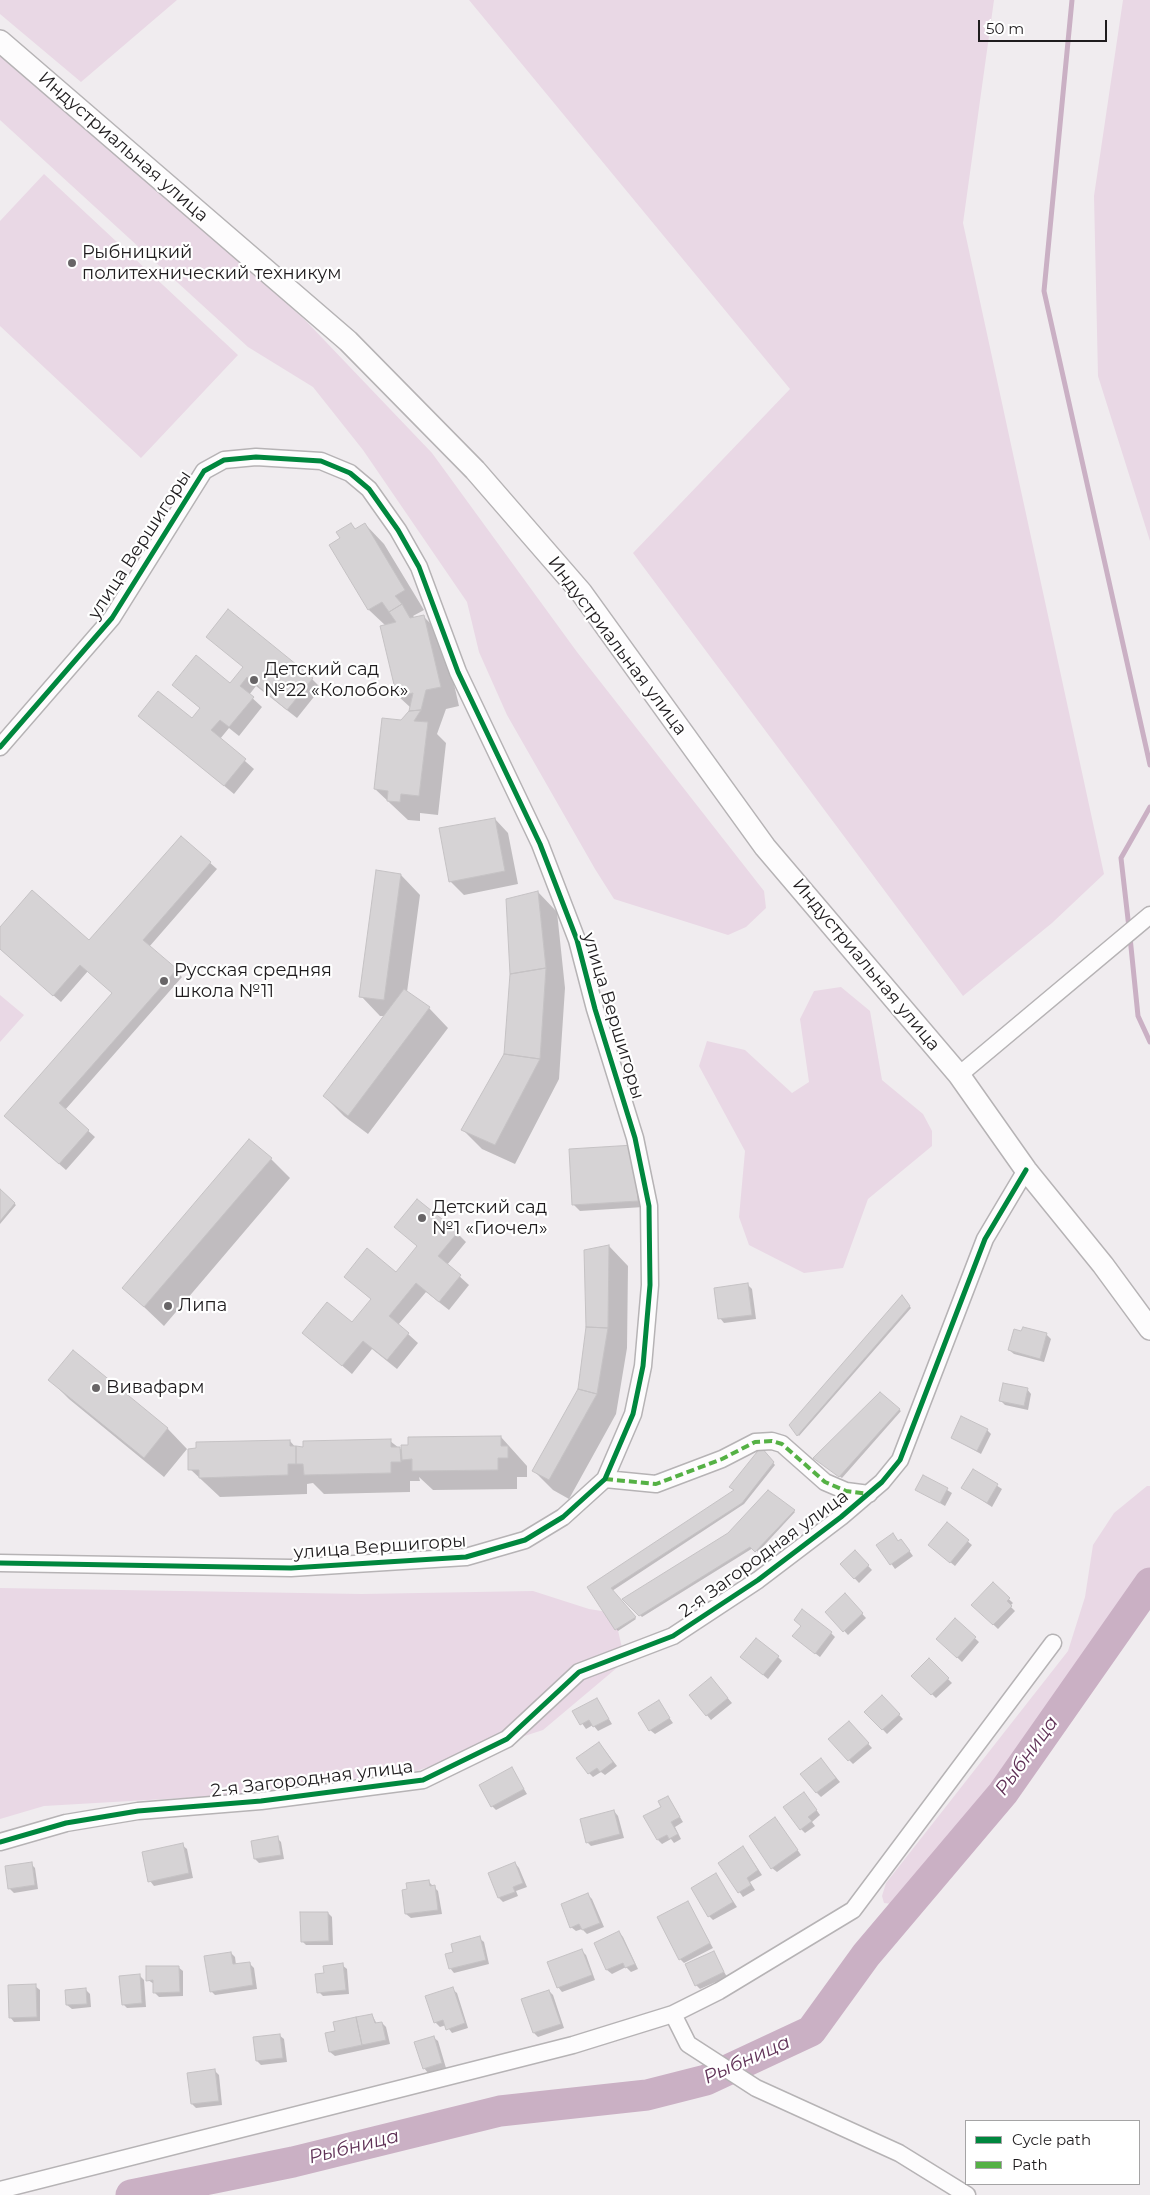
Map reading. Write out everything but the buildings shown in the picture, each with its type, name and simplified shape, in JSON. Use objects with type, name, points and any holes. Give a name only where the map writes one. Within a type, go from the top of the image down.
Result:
[{"type":"main road","name":"Индустриальная улица","points":[[0,41],[348,341],[475,470],[580,592],[765,847],[959,1075],[1026,1170],[1103,1265],[1150,1329]]},
{"type":"street","name":"улица Вершигоры","points":[[0,747],[64,676],[112,618],[204,471],[224,460],[256,458],[321,461],[350,473],[369,489],[398,530],[418,567],[458,672],[540,844],[578,940],[595,1009],[635,1138],[649,1206],[648,1303],[643,1366],[633,1414],[605,1479],[563,1517],[525,1540],[466,1557],[291,1568],[0,1563]]},
{"type":"street","points":[[959,1075],[1144,919]]},
{"type":"street","name":"2-я Загородная улица","points":[[0,1842],[66,1823],[138,1811],[261,1801],[423,1780],[507,1739],[579,1672],[673,1636],[758,1580],[869,1494],[882,1482],[900,1460],[979,1254],[998,1216],[1026,1170]]},
{"type":"street","points":[[605,1479],[656,1484],[722,1459],[755,1442],[772,1441],[782,1444],[826,1482],[846,1491],[869,1494]]},
{"type":"street","points":[[0,2190],[573,2045],[672,2014],[719,1991],[853,1910],[1053,1643]]},
{"type":"street","points":[[672,2014],[688,2044],[756,2088],[898,2154],[967,2195]]},
{"type":"shaded area","points":[[0,0],[177,0],[81,82],[0,14]]},
{"type":"shaded area","points":[[469,0],[994,0],[963,223],[1104,874],[1052,923],[963,996],[633,553],[790,389]]},
{"type":"shaded area","points":[[1123,0],[1150,0],[1150,541],[1098,376],[1094,196]]},
{"type":"shaded area","points":[[0,54],[134,166],[305,320],[432,453],[577,652],[764,891],[766,908],[746,927],[728,935],[614,899],[507,715],[479,652],[467,602],[363,450],[313,387],[248,347],[0,120]]},
{"type":"shaded area","name":"Рыбницкий политехнический техникум","points":[[44,174],[238,355],[141,458],[0,326],[0,221]]},
{"type":"shaded area","points":[[841,987],[870,1011],[882,1080],[923,1114],[932,1131],[932,1146],[868,1199],[843,1268],[804,1273],[749,1245],[739,1217],[745,1151],[699,1066],[707,1041],[745,1050],[792,1093],[809,1082],[800,1019],[814,991]]},
{"type":"shaded area","points":[[0,995],[24,1015],[0,1042]]},
{"type":"shaded area","points":[[1147,1486],[1150,1486],[1150,1571],[990,1797],[892,1904],[884,1903],[882,1896],[886,1883],[1068,1651],[1085,1597],[1093,1545],[1114,1513]]},
{"type":"shaded area","points":[[0,1588],[362,1594],[533,1591],[589,1609],[614,1613],[625,1661],[543,1730],[416,1771],[234,1795],[44,1806],[0,1819]]},
{"type":"waterway","points":[[1072,0],[1044,291],[1150,765]]},
{"type":"waterway","points":[[1129,928],[1121,858],[1150,807]]},
{"type":"waterway","points":[[1130,937],[1138,1016],[1150,1042]]},
{"type":"waterway","name":"Рыбница","points":[[131,2195],[293,2162],[500,2111],[647,2095],[706,2080],[811,2031],[866,1955],[1003,1793],[1150,1583]]},
{"type":"marked path","points":[[605,1479],[656,1484],[722,1459],[755,1442],[772,1441],[782,1444],[825,1482],[846,1491],[869,1494]]},
{"type":"cycle path","points":[[0,747],[112,618],[204,471],[224,460],[256,457],[321,461],[350,473],[369,489],[398,530],[419,567],[458,672],[540,844],[577,940],[595,1009],[635,1138],[649,1206],[650,1285],[643,1366],[633,1414],[605,1479],[563,1517],[525,1540],[466,1557],[291,1568],[0,1563]]},
{"type":"cycle path","points":[[0,1842],[66,1823],[138,1811],[261,1801],[423,1780],[507,1739],[579,1672],[673,1636],[758,1580],[841,1517],[882,1482],[900,1460],[985,1239],[1026,1170]]},
{"type":"place","name":"Рыбницкий политехнический техникум","points":[[72,263]]},
{"type":"place","name":"Детский сад №22 «Колобок»","points":[[254,680]]},
{"type":"place","name":"Русская средняя школа №11","points":[[164,981]]},
{"type":"place","name":"Детский сад №1 «Гиочел»","points":[[422,1218]]},
{"type":"place","name":"Липа","points":[[168,1306]]},
{"type":"place","name":"Вивафарм","points":[[96,1388]]}]
